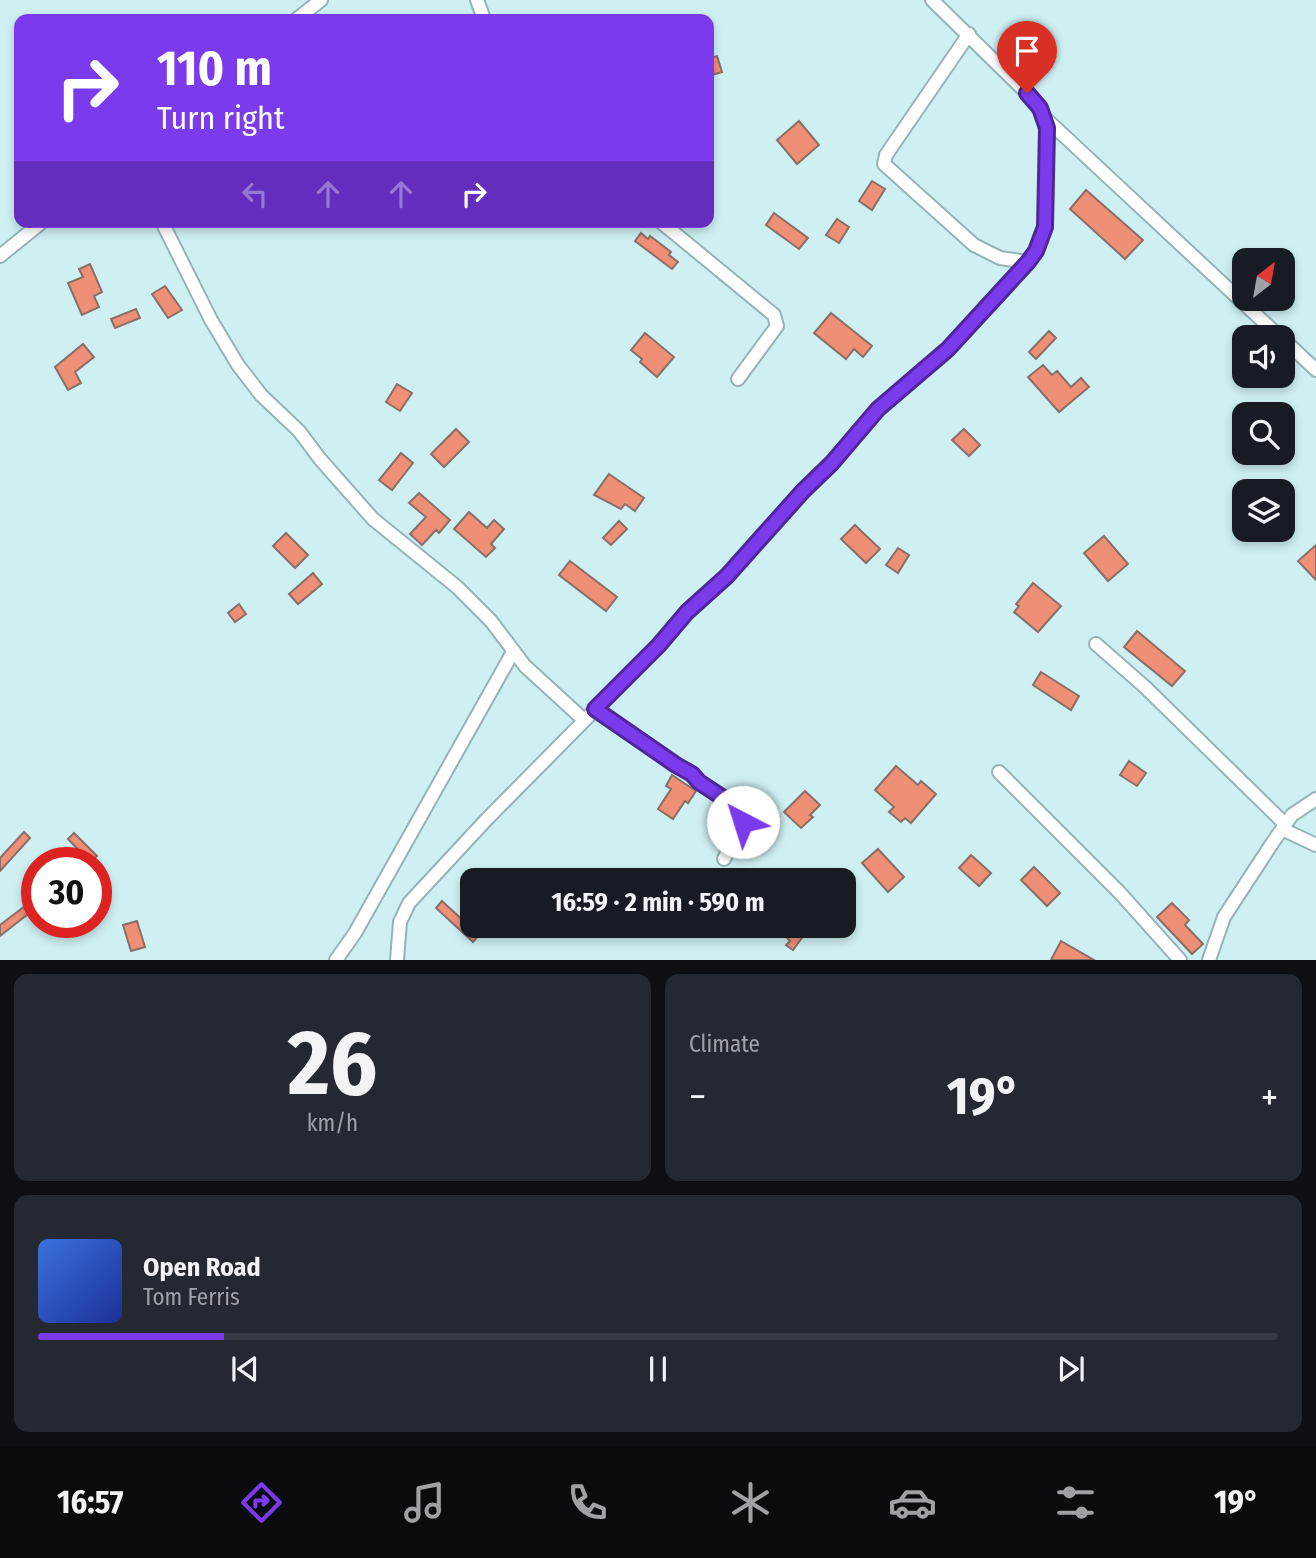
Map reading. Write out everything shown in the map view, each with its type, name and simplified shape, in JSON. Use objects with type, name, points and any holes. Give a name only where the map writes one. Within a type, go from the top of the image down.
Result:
[{"type":"street","points":[[303,14],[321,0]]},
{"type":"street","points":[[397,960],[400,922],[409,903],[487,818],[659,645],[687,612],[727,576],[878,409],[948,349],[1028,262],[1041,239],[1046,219],[1045,118],[1027,93],[932,0]]},
{"type":"street","points":[[969,34],[886,155],[884,164],[974,244],[1000,258],[1028,262]]},
{"type":"street","points":[[1045,118],[1268,325]]},
{"type":"street","points":[[0,256],[35,228]]},
{"type":"street","points":[[165,228],[211,320],[238,365],[261,395],[299,431],[373,519],[457,587],[491,621],[525,666],[584,720]]},
{"type":"street","points":[[668,228],[774,315],[777,326],[738,379]]},
{"type":"street","points":[[1295,350],[1316,370]]},
{"type":"street","points":[[1096,644],[1145,687],[1284,826],[1316,845]]},
{"type":"street","points":[[336,960],[355,933],[513,652]]},
{"type":"street","points":[[595,709],[740,809],[744,815],[743,822],[724,859]]},
{"type":"street","points":[[999,772],[1120,893],[1180,960]]},
{"type":"street","points":[[1209,960],[1224,916],[1292,815],[1316,799]]},
{"type":"building","points":[[717,56],[722,72],[714,74],[714,57]]},
{"type":"building","points":[[799,121],[819,145],[797,164],[777,140]]},
{"type":"building","points":[[872,181],[885,189],[872,210],[859,201]]},
{"type":"building","points":[[1086,190],[1143,240],[1125,259],[1070,209]]},
{"type":"building","points":[[774,213],[808,238],[799,249],[766,225]]},
{"type":"building","points":[[837,219],[849,227],[839,243],[826,235]]},
{"type":"building","points":[[641,233],[648,239],[650,236],[671,252],[669,255],[678,262],[672,269],[635,241]]},
{"type":"building","points":[[90,264],[102,292],[94,296],[99,307],[82,315],[68,283],[83,277],[79,269]]},
{"type":"building","points":[[165,286],[182,310],[168,318],[152,294]]},
{"type":"building","points":[[136,309],[140,318],[115,328],[111,319]]},
{"type":"building","points":[[831,313],[872,346],[863,357],[854,349],[846,359],[814,333]]},
{"type":"building","points":[[1049,331],[1056,338],[1036,359],[1029,352]]},
{"type":"building","points":[[645,333],[674,357],[657,377],[631,350]]},
{"type":"building","points":[[83,344],[94,357],[75,372],[81,383],[68,390],[55,367]]},
{"type":"building","points":[[1043,365],[1052,375],[1057,371],[1071,387],[1081,378],[1089,387],[1059,412],[1028,377]]},
{"type":"building","points":[[397,384],[412,393],[400,411],[386,402]]},
{"type":"building","points":[[456,429],[469,442],[444,467],[431,454]]},
{"type":"building","points":[[964,429],[980,445],[969,456],[952,440]]},
{"type":"building","points":[[401,453],[413,463],[392,490],[379,480]]},
{"type":"building","points":[[609,474],[644,498],[635,511],[625,504],[621,509],[594,495]]},
{"type":"building","points":[[419,493],[450,520],[439,533],[436,530],[422,545],[410,534],[426,517],[409,503]]},
{"type":"building","points":[[469,512],[487,528],[494,520],[504,529],[491,544],[495,548],[486,557],[454,529]]},
{"type":"building","points":[[619,521],[627,529],[611,545],[603,538]]},
{"type":"building","points":[[855,525],[880,549],[866,563],[841,539]]},
{"type":"building","points":[[286,533],[308,555],[295,568],[273,546]]},
{"type":"building","points":[[1104,536],[1128,564],[1108,581],[1084,553]]},
{"type":"building","points":[[1316,545],[1316,580],[1298,561]]},
{"type":"building","points":[[898,548],[909,555],[898,573],[886,565]]},
{"type":"building","points":[[570,561],[617,597],[606,611],[559,575]]},
{"type":"building","points":[[313,573],[322,584],[298,604],[289,594]]},
{"type":"building","points":[[1033,583],[1061,606],[1038,632],[1014,612],[1019,606],[1016,604]]},
{"type":"building","points":[[239,604],[246,614],[235,622],[228,613]]},
{"type":"building","points":[[1137,631],[1185,671],[1172,686],[1124,647]]},
{"type":"building","points":[[1041,672],[1079,696],[1071,710],[1033,685]]},
{"type":"building","points":[[1129,761],[1146,773],[1137,786],[1120,775]]},
{"type":"building","points":[[896,766],[918,785],[921,781],[936,794],[911,823],[905,818],[901,822],[889,812],[894,807],[875,790]]},
{"type":"building","points":[[672,775],[696,791],[688,803],[685,801],[673,819],[658,809],[671,789],[666,786]]},
{"type":"building","points":[[805,791],[820,805],[810,815],[813,817],[801,828],[784,812]]},
{"type":"building","points":[[24,832],[30,838],[0,871],[0,858]]},
{"type":"building","points":[[74,833],[88,847],[76,847],[68,839]]},
{"type":"building","points":[[878,849],[904,877],[888,892],[862,863]]},
{"type":"building","points":[[971,855],[991,873],[979,886],[959,868]]},
{"type":"building","points":[[1034,867],[1060,893],[1047,906],[1021,880]]},
{"type":"building","points":[[442,901],[460,918],[460,930],[436,908]]},
{"type":"building","points":[[1172,903],[1189,920],[1185,925],[1203,944],[1192,954],[1157,917]]},
{"type":"building","points":[[21,909],[21,920],[0,936],[0,925]]},
{"type":"building","points":[[137,921],[145,947],[131,951],[123,925]]},
{"type":"building","points":[[787,938],[802,938],[793,950],[786,945],[790,941]]},
{"type":"building","points":[[1061,941],[1094,960],[1051,960]]},
{"type":"route","points":[[743,822],[744,815],[740,809],[595,709],[659,645],[687,612],[727,576],[878,409],[948,349],[1006,289],[1036,251],[1045,227],[1047,212],[1047,128],[1040,108],[1027,93]]}]
